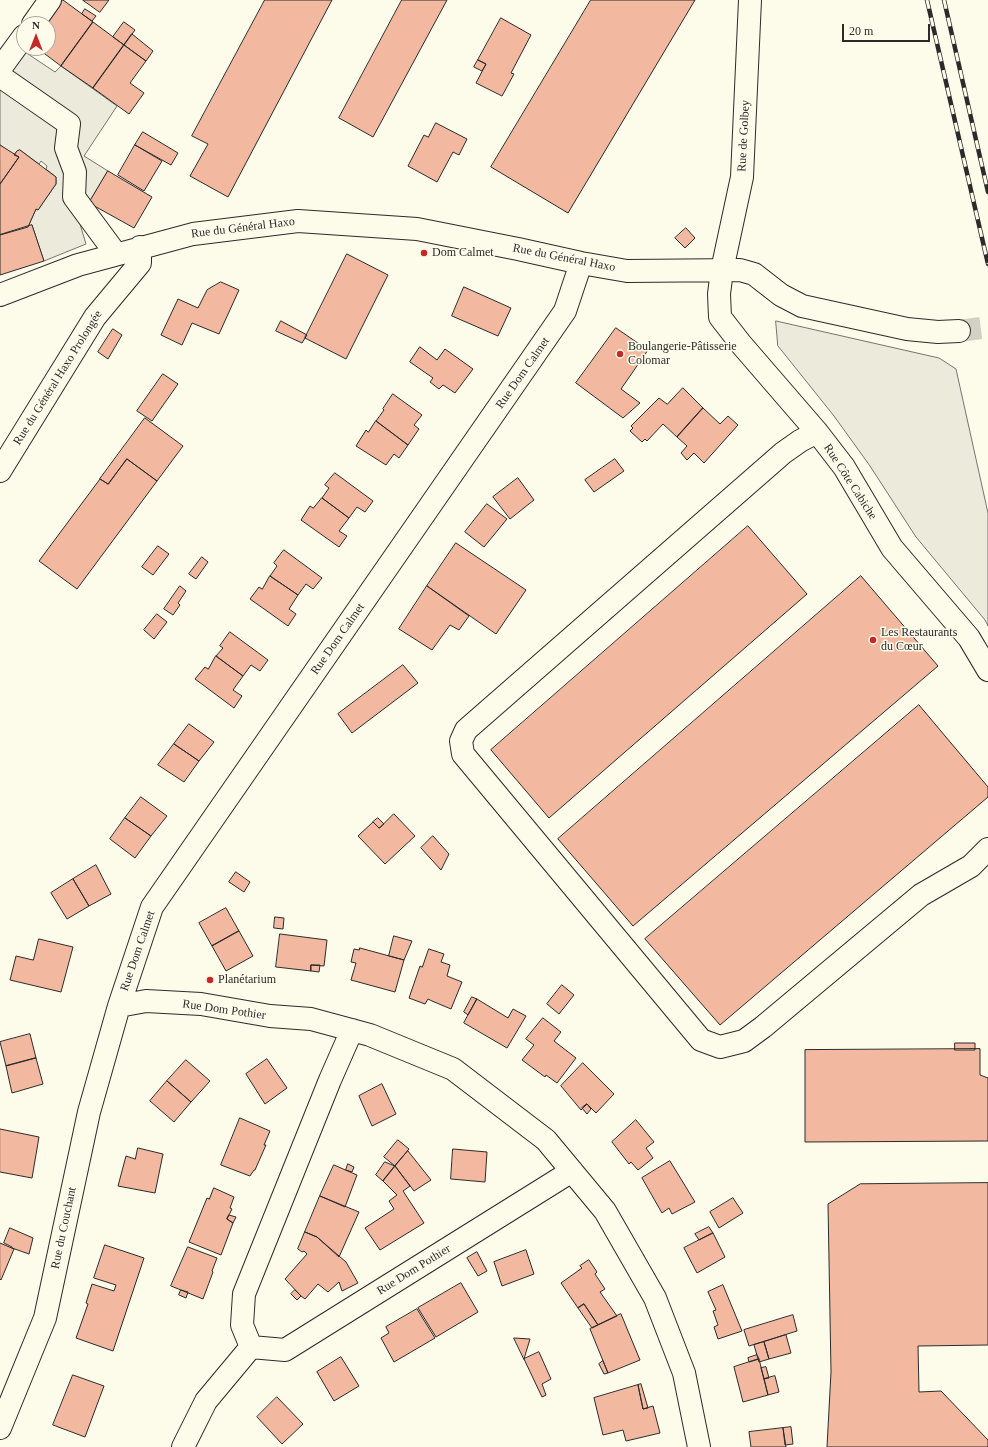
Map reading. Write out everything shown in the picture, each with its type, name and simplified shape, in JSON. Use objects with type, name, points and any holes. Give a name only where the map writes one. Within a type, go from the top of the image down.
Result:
[{"type":"street","points":[[39,16],[50,0]]},
{"type":"street","name":"Rue de Golbey","points":[[722,270],[742,178],[750,0]]},
{"type":"street","points":[[0,69],[16,47]]},
{"type":"street","points":[[0,76],[69,124],[66,148],[75,172],[74,197],[116,254]]},
{"type":"street","name":"Rue du Général Haxo","points":[[0,295],[78,265],[140,247],[193,234],[298,221],[347,223],[416,229],[627,271],[740,270],[754,274],[781,295],[802,306],[908,329],[938,332],[959,331]]},
{"type":"street","name":"Rue du Général Haxo Prolongée","points":[[0,471],[95,317],[140,263],[140,247]]},
{"type":"street","name":"Rue Dom Calmet","points":[[117,1015],[152,907],[565,311],[581,263]]},
{"type":"street","name":"Rue Côte Cabiche","points":[[722,270],[719,294],[720,317],[741,344],[817,432],[844,467],[892,548],[969,638],[988,670]]},
{"type":"street","points":[[817,432],[800,441],[783,453],[466,730],[461,741],[463,754],[702,1040],[720,1047],[744,1040],[763,1027],[921,895],[971,866],[988,849]]},
{"type":"street","name":"Rue Dom Pothier","points":[[117,1015],[146,1002],[201,1004],[270,1016],[311,1019],[370,1035],[453,1069],[546,1140],[604,1211],[656,1298],[684,1374],[699,1447]]},
{"type":"street","name":"Rue du Couchant","points":[[0,1428],[45,1318],[89,1112],[117,1015]]},
{"type":"street","points":[[183,1447],[206,1401],[251,1347],[242,1325],[244,1294],[330,1080],[352,1030]]},
{"type":"street","name":"Rue Dom Pothier","points":[[251,1347],[285,1350],[572,1171]]},
{"type":"shaded area","points":[[22,56],[31,56],[55,72],[61,66],[117,106],[84,156],[108,171],[89,203],[77,214],[86,244],[44,261],[32,225],[28,227],[36,209],[38,210],[56,184],[56,177],[46,169],[47,166],[41,161],[39,164],[20,150],[14,155],[0,145],[0,87]]},
{"type":"shaded area","points":[[776,321],[939,358],[956,369],[988,513],[988,626],[985,620],[916,537],[870,466],[834,416],[778,346]]},
{"type":"building","points":[[63,0],[93,22],[61,66],[48,56],[56,56],[56,16],[51,16]]},
{"type":"building","points":[[83,0],[109,0],[100,12]]},
{"type":"building","points":[[265,0],[332,0],[228,197],[190,176],[208,144],[192,136]]},
{"type":"building","points":[[402,0],[447,0],[373,137],[339,118]]},
{"type":"building","points":[[591,0],[695,0],[568,213],[491,167]]},
{"type":"building","points":[[85,9],[96,16],[92,21],[82,14]]},
{"type":"building","points":[[501,18],[531,35],[511,73],[514,74],[502,96],[476,83],[486,64],[478,60]]},
{"type":"building","points":[[93,22],[124,45],[93,88],[61,66]]},
{"type":"building","points":[[124,22],[135,30],[124,45],[113,37]]},
{"type":"building","points":[[132,34],[153,51],[146,61],[124,45]]},
{"type":"building","points":[[124,45],[146,61],[130,83],[144,93],[129,114],[93,88]]},
{"type":"building","points":[[478,60],[486,64],[482,71],[474,67]]},
{"type":"building","points":[[436,123],[467,139],[459,155],[453,152],[437,182],[408,166],[424,135],[428,137]]},
{"type":"building","points":[[143,132],[178,153],[171,165],[135,145]]},
{"type":"building","points":[[0,145],[19,157],[0,184]]},
{"type":"building","points":[[135,145],[162,161],[144,191],[118,175]]},
{"type":"building","points":[[20,150],[56,177],[56,184],[38,210],[36,209],[28,227],[0,235],[0,184],[19,157],[14,155]]},
{"type":"building","points":[[108,171],[152,197],[134,228],[89,203]]},
{"type":"building","points":[[32,225],[44,261],[0,275],[0,235]]},
{"type":"building","points":[[686,228],[695,238],[685,248],[675,238]]},
{"type":"building","points":[[347,254],[388,275],[346,359],[305,338]]},
{"type":"building","points":[[221,282],[239,290],[219,334],[192,323],[182,345],[161,335],[178,299],[198,308],[207,290]]},
{"type":"building","points":[[464,287],[511,308],[498,336],[452,316]]},
{"type":"building","points":[[281,321],[307,335],[302,343],[276,331]]},
{"type":"building","points":[[616,328],[648,350],[621,389],[640,403],[623,418],[576,383]]},
{"type":"building","points":[[113,329],[122,335],[108,359],[98,352]]},
{"type":"building","points":[[420,347],[437,360],[445,349],[473,369],[455,393],[443,385],[439,389],[430,382],[433,378],[410,362]]},
{"type":"building","points":[[163,374],[178,384],[152,421],[137,411]]},
{"type":"building","points":[[683,388],[703,408],[677,437],[663,424],[647,441],[645,439],[642,442],[630,431],[633,428],[631,426],[659,398],[667,404]]},
{"type":"building","points":[[393,394],[422,415],[414,425],[419,429],[408,445],[376,421]]},
{"type":"building","points":[[703,408],[720,424],[728,416],[738,425],[704,463],[694,453],[687,460],[681,453],[687,446],[677,437]]},
{"type":"building","points":[[145,418],[183,446],[157,481],[127,459],[108,484],[100,479]]},
{"type":"building","points":[[376,421],[408,445],[399,458],[394,454],[386,465],[356,446],[366,430],[368,432]]},
{"type":"building","points":[[127,459],[157,481],[77,589],[39,561],[100,479],[108,484]]},
{"type":"building","points":[[615,459],[624,471],[594,492],[585,480]]},
{"type":"building","points":[[335,473],[373,501],[365,512],[357,507],[349,518],[322,498],[329,488],[325,485]]},
{"type":"building","points":[[518,478],[534,500],[510,519],[493,497]]},
{"type":"building","points":[[322,498],[349,518],[339,531],[347,536],[339,547],[301,520],[310,506],[313,508]]},
{"type":"building","points":[[487,504],[507,519],[484,547],[465,532]]},
{"type":"building","points":[[748,526],[807,594],[549,818],[491,750]]},
{"type":"building","points":[[456,543],[526,590],[496,634],[427,586]]},
{"type":"building","points":[[158,546],[169,554],[153,575],[142,567]]},
{"type":"building","points":[[284,550],[322,578],[313,589],[306,584],[298,595],[270,576],[277,566],[274,563]]},
{"type":"building","points":[[202,557],[208,562],[196,579],[189,574]]},
{"type":"building","points":[[270,576],[298,595],[289,609],[296,614],[288,626],[250,599],[259,587],[262,589]]},
{"type":"building","points":[[861,576],[938,666],[633,926],[558,839]]},
{"type":"building","points":[[180,586],[186,591],[178,603],[180,605],[173,615],[164,609]]},
{"type":"building","points":[[427,586],[469,616],[459,630],[450,625],[432,650],[399,629]]},
{"type":"building","points":[[157,614],[167,622],[154,639],[144,630]]},
{"type":"building","points":[[230,632],[268,660],[260,671],[251,665],[243,676],[216,656],[223,648],[220,646]]},
{"type":"building","points":[[216,656],[243,676],[233,690],[242,696],[234,708],[195,679],[205,667],[208,669]]},
{"type":"building","points":[[403,665],[418,683],[352,733],[338,714]]},
{"type":"building","points":[[919,705],[988,787],[988,797],[720,1025],[645,939]]},
{"type":"building","points":[[189,724],[214,742],[199,761],[174,744]]},
{"type":"building","points":[[174,744],[199,761],[184,782],[158,765]]},
{"type":"building","points":[[141,797],[167,816],[151,836],[125,818]]},
{"type":"building","points":[[394,814],[415,836],[385,864],[358,836],[373,822],[379,828]]},
{"type":"building","points":[[125,818],[151,836],[135,858],[110,839]]},
{"type":"building","points":[[378,818],[384,824],[379,828],[373,822]]},
{"type":"building","points":[[433,836],[449,854],[441,870],[421,848]]},
{"type":"building","points":[[96,865],[111,894],[89,906],[73,879]]},
{"type":"building","points":[[236,872],[250,882],[244,892],[229,882]]},
{"type":"building","points":[[73,879],[89,906],[67,919],[51,893]]},
{"type":"building","points":[[226,908],[239,931],[212,946],[199,923]]},
{"type":"building","points":[[275,917],[284,918],[283,929],[274,928]]},
{"type":"building","points":[[239,931],[253,956],[226,971],[212,946]]},
{"type":"building","points":[[280,934],[327,940],[324,966],[311,965],[311,971],[276,967]]},
{"type":"building","points":[[394,936],[412,941],[404,960],[389,956]]},
{"type":"building","points":[[39,939],[73,947],[61,992],[10,980],[16,956],[33,960]]},
{"type":"building","points":[[360,948],[404,960],[395,992],[351,980],[356,963],[351,962],[354,949],[359,950]]},
{"type":"building","points":[[429,949],[444,954],[441,962],[450,965],[447,976],[462,982],[451,1009],[428,999],[425,1004],[409,998],[420,966],[422,967]]},
{"type":"building","points":[[311,965],[320,965],[319,972],[311,971]]},
{"type":"building","points":[[562,985],[574,995],[559,1014],[547,1004]]},
{"type":"building","points":[[472,997],[477,999],[468,1015],[464,1012]]},
{"type":"building","points":[[477,999],[508,1018],[513,1009],[526,1016],[507,1048],[464,1023]]},
{"type":"building","points":[[543,1018],[561,1032],[554,1041],[576,1058],[557,1083],[546,1075],[545,1077],[522,1060],[534,1045],[526,1039]]},
{"type":"building","points":[[30,1034],[36,1058],[6,1066],[0,1042]]},
{"type":"building","points":[[955,1043],[975,1043],[975,1050],[955,1050]]},
{"type":"building","points":[[980,1049],[980,1075],[988,1078],[988,1141],[805,1142],[805,1050]]},
{"type":"building","points":[[36,1058],[43,1084],[12,1093],[6,1066]]},
{"type":"building","points":[[267,1059],[287,1088],[265,1104],[246,1074]]},
{"type":"building","points":[[186,1060],[210,1081],[191,1102],[167,1081]]},
{"type":"building","points":[[583,1063],[614,1094],[596,1113],[587,1104],[581,1110],[561,1086]]},
{"type":"building","points":[[167,1081],[191,1102],[174,1122],[150,1101]]},
{"type":"building","points":[[382,1084],[396,1114],[372,1126],[359,1096]]},
{"type":"building","points":[[587,1104],[591,1109],[587,1114],[582,1108]]},
{"type":"building","points":[[240,1118],[270,1131],[264,1145],[266,1145],[255,1170],[250,1176],[221,1165]]},
{"type":"building","points":[[636,1120],[654,1142],[646,1148],[653,1158],[638,1170],[631,1162],[629,1164],[612,1142]]},
{"type":"building","points":[[0,1129],[39,1137],[32,1178],[0,1172]]},
{"type":"building","points":[[398,1140],[409,1149],[395,1166],[384,1157]]},
{"type":"building","points":[[138,1148],[163,1154],[155,1193],[118,1186],[126,1156],[135,1159]]},
{"type":"building","points":[[453,1149],[487,1152],[485,1182],[451,1179]]},
{"type":"building","points":[[408,1151],[431,1180],[414,1191],[395,1166]]},
{"type":"building","points":[[670,1161],[695,1202],[672,1214],[669,1208],[662,1213],[642,1178]]},
{"type":"building","points":[[385,1162],[395,1166],[383,1181],[376,1175]]},
{"type":"building","points":[[348,1164],[354,1167],[352,1172],[346,1170]]},
{"type":"building","points":[[334,1165],[357,1175],[345,1207],[320,1196]]},
{"type":"building","points":[[395,1166],[410,1186],[403,1191],[424,1223],[380,1250],[365,1228],[394,1209],[389,1201],[397,1195],[383,1181]]},
{"type":"building","points":[[988,1183],[988,1345],[918,1346],[919,1392],[941,1391],[988,1440],[988,1447],[827,1447],[831,1372],[828,1204],[860,1184]]},
{"type":"building","points":[[214,1188],[234,1197],[230,1208],[232,1209],[227,1219],[233,1223],[221,1255],[189,1242],[207,1198],[209,1199]]},
{"type":"building","points":[[320,1196],[359,1212],[339,1257],[317,1237],[305,1232]]},
{"type":"building","points":[[733,1198],[743,1213],[719,1228],[710,1212]]},
{"type":"building","points":[[229,1215],[236,1217],[233,1223],[227,1219]]},
{"type":"building","points":[[709,1227],[713,1233],[699,1240],[695,1234]]},
{"type":"building","points":[[10,1228],[33,1238],[29,1254],[12,1248],[4,1243]]},
{"type":"building","points":[[305,1232],[317,1237],[346,1262],[358,1283],[342,1291],[339,1282],[328,1292],[318,1284],[305,1299],[301,1296],[285,1279],[307,1254],[298,1249]]},
{"type":"building","points":[[713,1233],[725,1257],[697,1273],[684,1248]]},
{"type":"building","points":[[0,1243],[14,1249],[1,1280],[0,1279]]},
{"type":"building","points":[[105,1245],[144,1258],[113,1351],[76,1338],[88,1304],[86,1303],[92,1284],[114,1291],[116,1285],[94,1278]]},
{"type":"building","points":[[188,1247],[217,1258],[203,1299],[171,1286]]},
{"type":"building","points":[[526,1250],[534,1274],[502,1286],[494,1262]]},
{"type":"building","points":[[477,1252],[487,1271],[478,1276],[467,1258]]},
{"type":"building","points":[[589,1260],[597,1272],[595,1274],[605,1289],[600,1292],[617,1316],[598,1325],[584,1304],[578,1308],[561,1283],[582,1268],[580,1266]]},
{"type":"building","points":[[461,1283],[478,1312],[436,1337],[418,1308]]},
{"type":"building","points":[[723,1285],[742,1331],[718,1339],[714,1327],[718,1325],[713,1311],[716,1310],[708,1292]]},
{"type":"building","points":[[181,1290],[188,1292],[186,1298],[179,1295]]},
{"type":"building","points":[[295,1290],[301,1296],[297,1300],[291,1294]]},
{"type":"building","points":[[584,1304],[598,1325],[592,1328],[578,1308]]},
{"type":"building","points":[[417,1309],[435,1338],[394,1362],[381,1338],[389,1333],[386,1327]]},
{"type":"building","points":[[621,1314],[640,1360],[608,1373],[590,1329]]},
{"type":"building","points":[[793,1315],[797,1331],[749,1346],[744,1330]]},
{"type":"building","points":[[786,1335],[791,1353],[769,1359],[764,1342]]},
{"type":"building","points":[[514,1338],[530,1339],[524,1359]]},
{"type":"building","points":[[764,1342],[769,1359],[759,1362],[754,1345]]},
{"type":"building","points":[[539,1352],[551,1379],[542,1384],[546,1395],[542,1397],[524,1359]]},
{"type":"building","points":[[757,1355],[759,1359],[749,1362],[748,1358]]},
{"type":"building","points":[[341,1357],[359,1386],[334,1401],[317,1372]]},
{"type":"building","points":[[759,1359],[768,1395],[743,1402],[734,1367]]},
{"type":"building","points":[[603,1361],[608,1373],[604,1374],[599,1364]]},
{"type":"building","points":[[766,1367],[769,1378],[764,1379],[761,1368]]},
{"type":"building","points":[[73,1375],[104,1386],[85,1437],[53,1425]]},
{"type":"building","points":[[775,1376],[779,1392],[768,1395],[764,1379]]},
{"type":"building","points":[[641,1384],[648,1408],[643,1409],[638,1385]]},
{"type":"building","points":[[638,1385],[643,1409],[653,1406],[660,1433],[626,1441],[623,1430],[603,1435],[594,1398]]},
{"type":"building","points":[[277,1397],[303,1424],[282,1444],[257,1417]]},
{"type":"building","points":[[791,1427],[793,1444],[785,1445],[783,1428]]},
{"type":"building","points":[[783,1428],[786,1447],[751,1447],[749,1432]]},
{"type":"tunnel","points":[[959,331],[988,327]]},
{"type":"railway","points":[[927,0],[988,264]]},
{"type":"railway","points":[[944,0],[988,192]]},
{"type":"place","name":"Dom Calmet","points":[[424,253]]},
{"type":"place","name":"Boulangerie-Pâtisserie Colomar","points":[[620,354]]},
{"type":"place","name":"Les Restaurants du Cœur","points":[[873,640]]},
{"type":"place","name":"Planétarium","points":[[210,980]]}]
